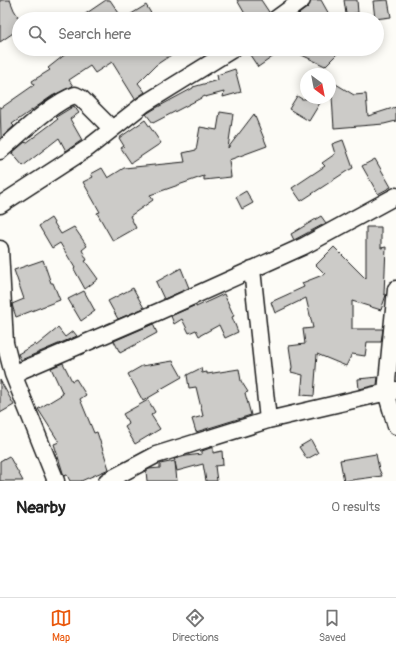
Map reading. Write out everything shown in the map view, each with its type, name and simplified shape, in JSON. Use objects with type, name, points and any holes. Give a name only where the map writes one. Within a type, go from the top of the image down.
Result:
[{"type":"street","points":[[286,12],[302,0]]},
{"type":"street","points":[[0,205],[88,148],[144,104],[222,56]]},
{"type":"street","points":[[0,151],[48,111],[67,97],[75,95],[81,98],[112,129]]},
{"type":"street","points":[[13,374],[304,246],[396,196]]},
{"type":"street","points":[[0,249],[3,342],[13,374],[56,481]]},
{"type":"street","points":[[252,269],[268,420]]},
{"type":"street","points":[[396,289],[391,391],[396,426]]},
{"type":"street","points":[[107,481],[156,455],[268,420],[391,391]]},
{"type":"building","points":[[0,0],[10,0],[15,12],[12,12],[12,34],[0,42]]},
{"type":"building","points":[[106,0],[110,0],[118,12],[88,12]]},
{"type":"building","points":[[237,0],[261,0],[269,12],[244,12]]},
{"type":"building","points":[[311,0],[321,0],[328,12],[301,12],[308,7]]},
{"type":"building","points":[[344,0],[357,0],[358,12],[346,12]]},
{"type":"building","points":[[388,0],[391,17],[384,18],[384,12],[374,12],[373,1]]},
{"type":"building","points":[[146,5],[150,12],[134,12]]},
{"type":"building","points":[[63,56],[170,56],[156,65],[138,83],[145,92],[135,99],[112,62],[95,73],[90,66],[69,80],[73,86],[52,96],[12,124],[14,126],[1,138],[0,106],[1,108],[34,85],[32,81],[50,70],[48,68]]},
{"type":"building","points":[[251,56],[274,56],[258,67]]},
{"type":"building","points":[[304,56],[335,56],[325,66]]},
{"type":"building","points":[[235,69],[241,92],[223,97],[224,92],[205,96],[153,123],[146,114],[193,87],[218,80],[217,75]]},
{"type":"building","points":[[336,84],[354,95],[366,94],[368,116],[396,107],[396,121],[384,124],[334,128],[332,104],[336,104]]},
{"type":"building","points":[[297,96],[300,98],[300,104],[319,104],[309,121],[289,109]]},
{"type":"building","points":[[74,106],[79,113],[70,119],[82,140],[66,151],[59,138],[23,166],[12,153],[58,119],[56,117]]},
{"type":"building","points":[[220,112],[233,114],[228,148],[254,114],[267,146],[229,160],[231,177],[204,180],[204,176],[150,195],[153,200],[130,216],[136,228],[113,241],[97,213],[100,212],[83,182],[93,177],[91,174],[102,168],[108,178],[124,168],[185,162],[183,153],[196,150],[200,127],[217,130]]},
{"type":"building","points":[[145,120],[161,143],[131,163],[121,148],[124,146],[119,138]]},
{"type":"building","points":[[343,140],[353,168],[301,201],[292,188],[325,166],[322,163],[335,154],[332,144]]},
{"type":"building","points":[[375,159],[391,187],[378,194],[362,166]]},
{"type":"building","points":[[246,191],[253,203],[242,209],[236,197]]},
{"type":"building","points":[[321,216],[326,223],[294,240],[291,234]]},
{"type":"building","points":[[51,218],[61,234],[74,227],[87,246],[82,250],[87,260],[85,261],[98,279],[85,289],[74,269],[75,268],[60,243],[52,248],[39,226]]},
{"type":"building","points":[[366,227],[381,227],[381,248],[386,247],[384,294],[386,295],[381,310],[352,301],[352,329],[383,329],[381,342],[367,342],[365,356],[352,354],[346,366],[317,354],[314,396],[301,395],[303,375],[291,372],[292,367],[289,346],[305,344],[303,329],[313,328],[306,298],[275,313],[271,302],[304,287],[302,283],[325,274],[316,265],[334,247],[366,279]]},
{"type":"building","points":[[43,260],[51,283],[53,283],[60,300],[16,317],[12,304],[24,299],[14,270]]},
{"type":"building","points":[[181,268],[189,288],[164,299],[156,282]]},
{"type":"building","points":[[133,288],[144,308],[118,319],[108,301]]},
{"type":"building","points":[[84,291],[95,311],[81,321],[68,299]]},
{"type":"building","points":[[224,294],[234,316],[232,317],[238,332],[225,338],[219,325],[199,336],[196,330],[189,333],[182,319],[174,324],[171,316],[196,305],[196,307]]},
{"type":"building","points":[[153,324],[157,333],[120,353],[114,341]]},
{"type":"building","points":[[58,328],[65,337],[73,331],[77,336],[21,360],[18,354],[35,344],[36,346]]},
{"type":"building","points":[[173,361],[182,377],[143,401],[128,374],[142,366]]},
{"type":"building","points":[[63,363],[72,381],[76,379],[86,395],[80,399],[94,433],[97,432],[109,469],[81,481],[70,481],[67,475],[64,476],[54,444],[59,442],[38,409],[63,394],[51,368]]},
{"type":"building","points":[[201,368],[202,373],[207,372],[207,374],[239,369],[241,381],[248,392],[245,393],[251,415],[196,432],[192,419],[203,416],[196,387],[189,388],[187,375]]},
{"type":"building","points":[[378,377],[377,385],[359,389],[358,379]]},
{"type":"building","points":[[0,380],[14,405],[0,413]]},
{"type":"building","points":[[148,400],[155,412],[151,415],[160,429],[135,444],[125,427],[129,424],[123,414]]},
{"type":"building","points":[[311,440],[318,453],[307,459],[299,447]]},
{"type":"building","points":[[213,447],[213,453],[222,451],[223,465],[215,466],[217,481],[206,481],[203,464],[177,471],[175,462],[177,481],[147,481],[146,471],[149,469],[160,468],[160,464],[175,461],[174,459],[202,454],[202,451]]},
{"type":"building","points":[[376,454],[382,476],[344,481],[340,460]]},
{"type":"building","points":[[9,456],[23,481],[0,481],[0,461]]}]
